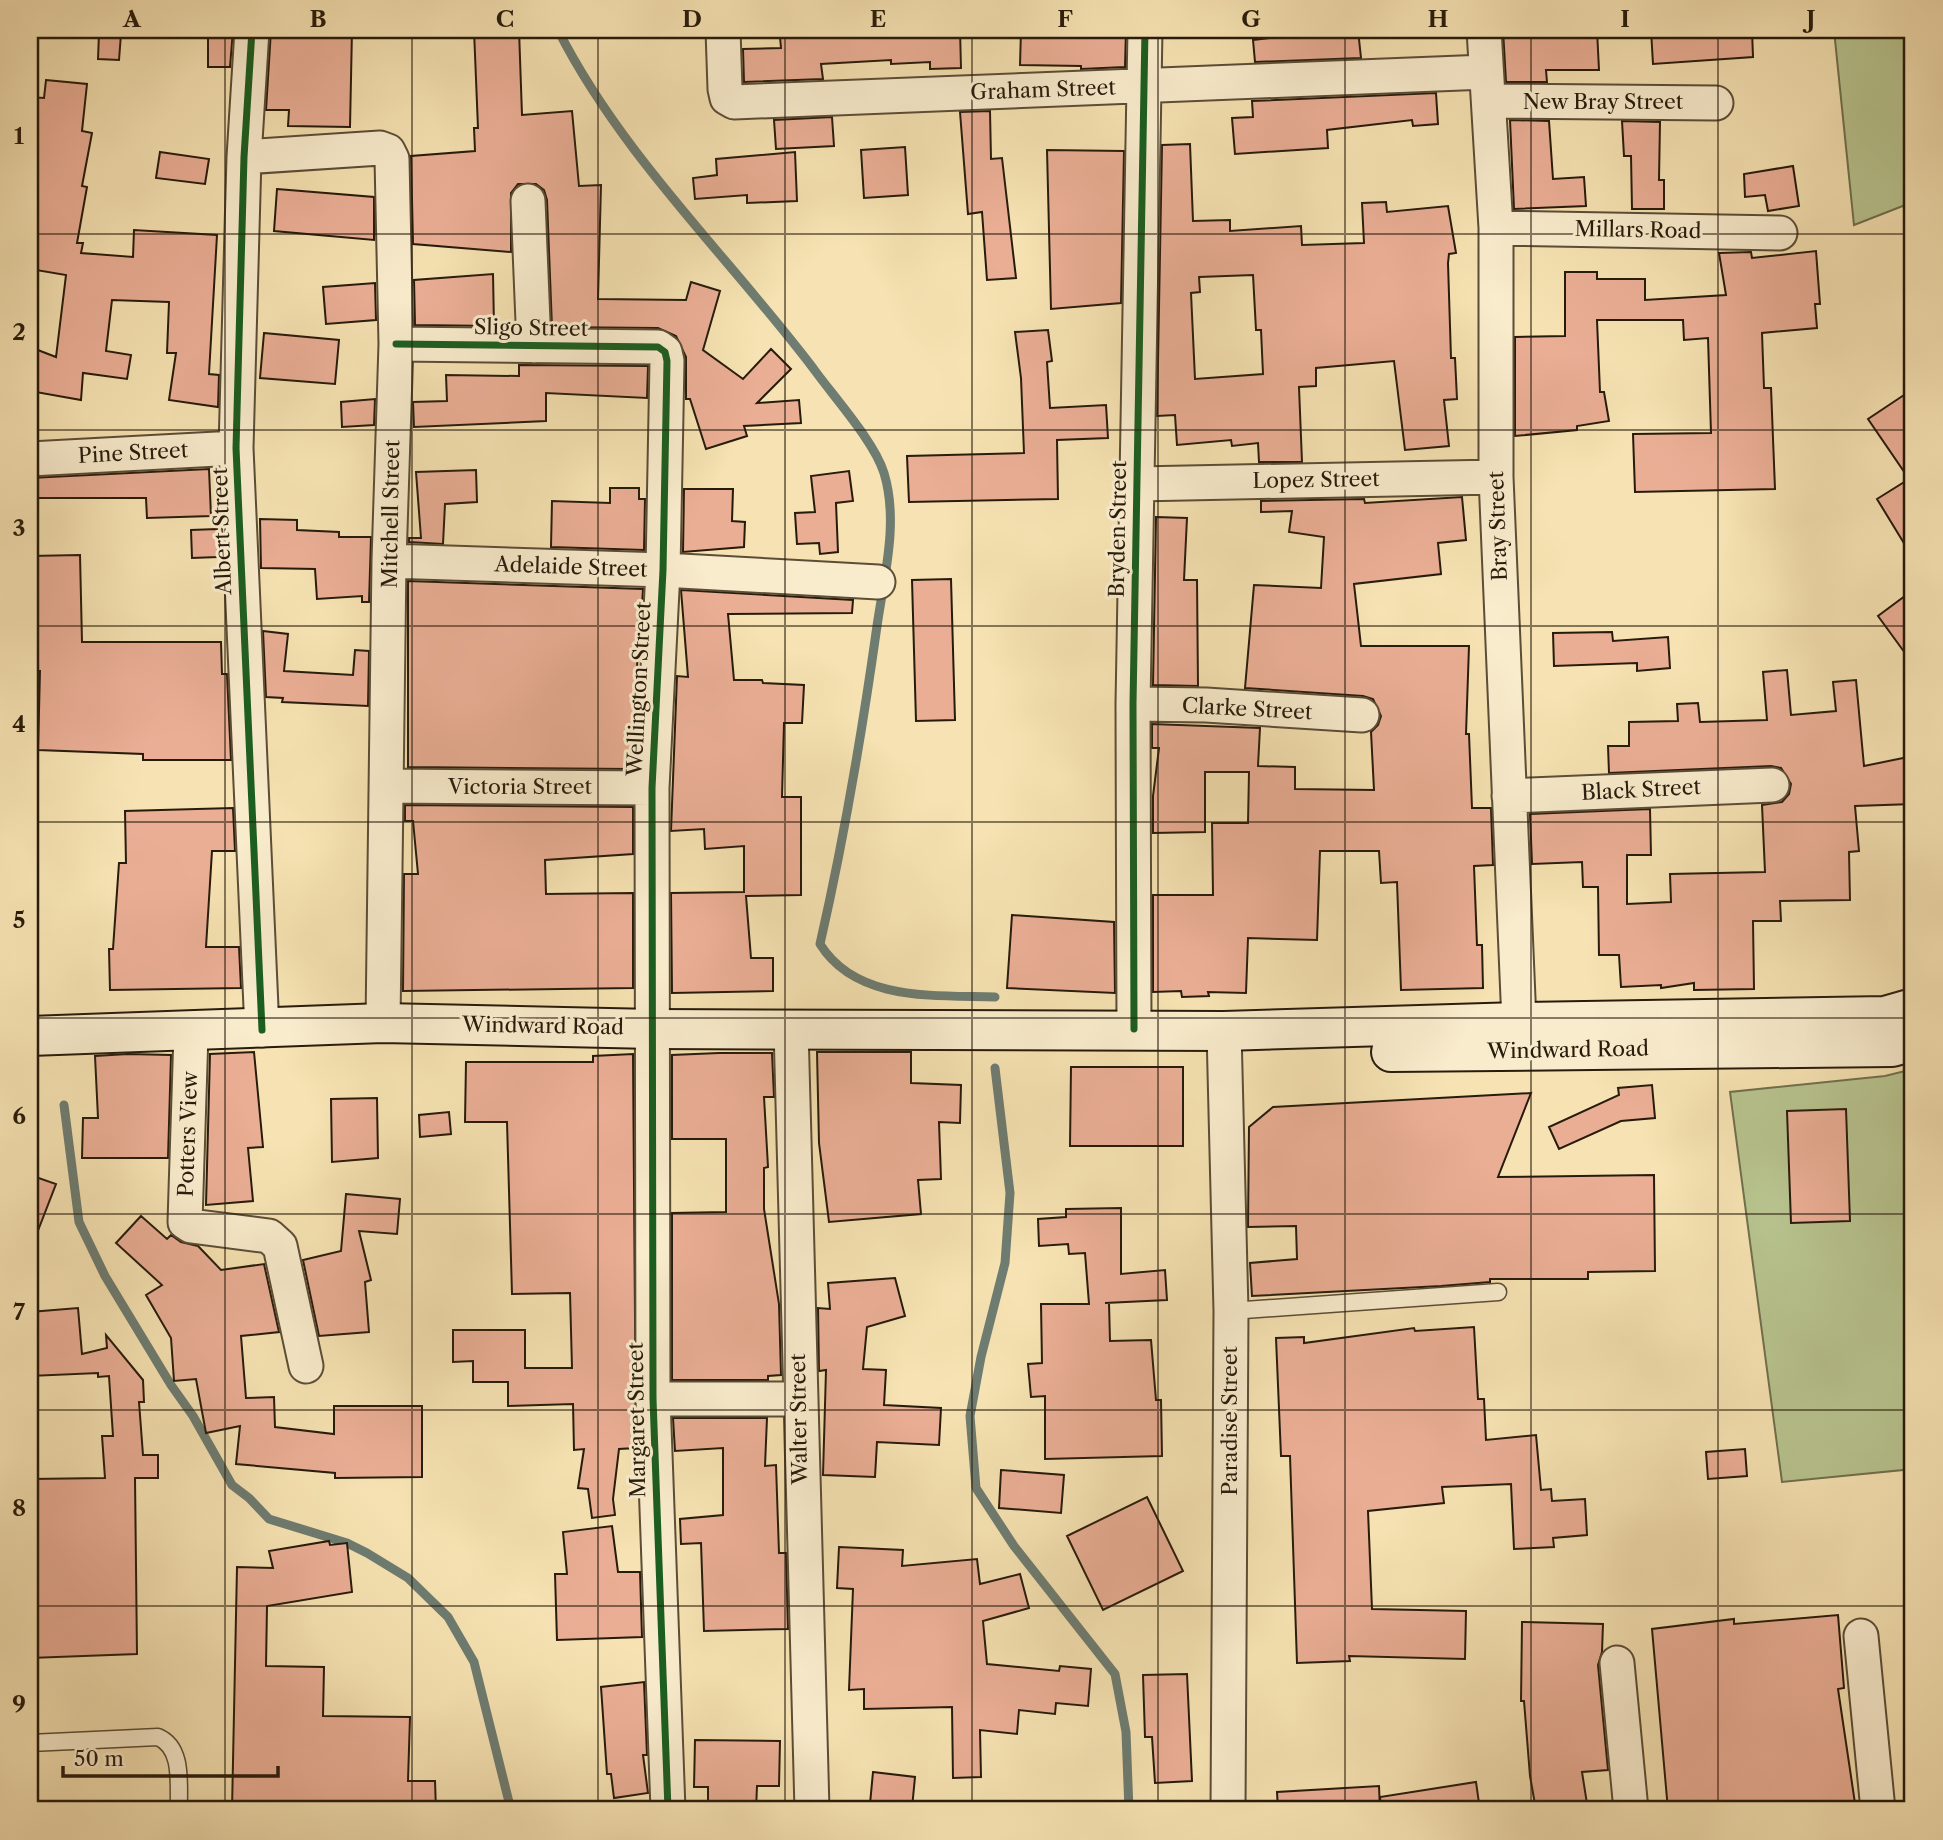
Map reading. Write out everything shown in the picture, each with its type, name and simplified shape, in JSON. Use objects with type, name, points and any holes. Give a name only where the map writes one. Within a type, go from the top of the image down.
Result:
[{"type":"main road","name":"Windward Road","points":[[30,1036],[191,1033],[383,1023],[653,1029],[1224,1031],[1519,1022],[1885,1016],[1913,1008]]},
{"type":"main road","name":"Windward Road","points":[[1224,1031],[1317,1052],[1892,1047],[1913,1041]]},
{"type":"street","name":"Albert Street","points":[[252,30],[244,157],[236,448],[262,1030]]},
{"type":"street","name":"Graham Street","points":[[723,30],[727,99],[748,102],[1144,86],[1488,87]]},
{"type":"street","name":"Bryden Street","points":[[1134,1029],[1133,704],[1145,30]]},
{"type":"street","name":"Bray Street","points":[[1484,30],[1496,228],[1496,477],[1519,1022]]},
{"type":"street","name":"New Bray Street","points":[[1488,87],[1717,103]]},
{"type":"street","name":"Mitchell Street","points":[[244,157],[380,148],[388,151],[392,159],[396,344],[389,561],[383,1023]]},
{"type":"street","points":[[528,201],[534,346]]},
{"type":"street","name":"Millars Road","points":[[1496,228],[1780,233]]},
{"type":"street","name":"Sligo Street","points":[[396,344],[658,347],[666,352]]},
{"type":"street","name":"Wellington Street","points":[[653,1029],[652,788],[663,570],[666,352]]},
{"type":"street","name":"Pine Street","points":[[30,459],[236,448]]},
{"type":"street","name":"Lopez Street","points":[[1137,484],[1496,477]]},
{"type":"street","name":"Adelaide Street","points":[[389,561],[663,570],[878,582]]},
{"type":"street","name":"Clarke Street","points":[[1133,704],[1206,705],[1362,715]]},
{"type":"street","name":"Black Street","points":[[1509,796],[1772,785]]},
{"type":"street","name":"Victoria Street","points":[[387,786],[652,788]]},
{"type":"street","name":"Walter Street","points":[[791,1028],[798,1399],[812,1810]]},
{"type":"street","name":"Margaret Street","points":[[653,1029],[653,1399],[668,1810]]},
{"type":"street","name":"Paradise Street","points":[[1224,1031],[1231,1311],[1228,1810]]},
{"type":"street","name":"Potters View","points":[[191,1033],[185,1222],[191,1226],[269,1237],[280,1246],[306,1366]]},
{"type":"street","points":[[653,1399],[798,1399]]},
{"type":"street","points":[[1861,1636],[1878,1810]]},
{"type":"street","points":[[1617,1662],[1631,1810]]},
{"type":"lane","points":[[1231,1311],[1498,1292]]},
{"type":"lane","points":[[30,1743],[158,1737],[170,1742],[176,1753],[179,1810]]},
{"type":"green space","points":[[1834,30],[1913,30],[1913,202],[1854,225]]},
{"type":"green space","points":[[1913,1069],[1913,1469],[1782,1482],[1730,1092],[1885,1076]]},
{"type":"building","points":[[208,30],[233,30],[230,67],[208,67]]},
{"type":"building","points":[[271,30],[352,30],[350,127],[288,126],[289,110],[266,110]]},
{"type":"building","points":[[474,30],[519,30],[522,115],[572,111],[579,186],[601,185],[598,299],[686,300],[691,282],[720,291],[703,350],[743,379],[771,349],[791,369],[757,403],[799,400],[801,423],[744,426],[747,436],[706,449],[690,399],[686,399],[686,357],[676,336],[658,328],[552,327],[547,200],[544,190],[536,184],[518,184],[511,193],[511,252],[413,244],[411,156],[475,151],[474,128],[478,128]]},
{"type":"building","points":[[855,30],[960,30],[961,68],[930,69],[930,62],[891,64],[891,60],[821,64],[823,79],[744,82],[743,49],[781,48],[780,37],[856,33]]},
{"type":"building","points":[[1021,30],[1126,30],[1125,67],[1081,69],[1081,66],[1020,65]]},
{"type":"building","points":[[1312,30],[1358,30],[1361,58],[1255,62],[1253,40],[1312,33]]},
{"type":"building","points":[[1503,30],[1597,30],[1599,70],[1546,70],[1547,82],[1506,82]]},
{"type":"building","points":[[1651,30],[1752,30],[1753,57],[1653,64]]},
{"type":"building","points":[[99,33],[121,34],[119,60],[98,59]]},
{"type":"building","points":[[46,80],[87,84],[82,131],[92,133],[82,186],[87,187],[77,243],[83,243],[81,253],[133,257],[134,230],[217,235],[209,374],[219,375],[218,407],[169,400],[176,353],[167,353],[169,302],[112,300],[106,351],[131,355],[127,379],[83,373],[81,400],[30,391],[30,347],[56,357],[66,275],[30,269],[30,97],[44,98]]},
{"type":"building","points":[[1436,93],[1438,124],[1413,126],[1412,120],[1327,130],[1328,148],[1235,154],[1232,118],[1253,117],[1252,101]]},
{"type":"building","points":[[990,111],[991,159],[1002,158],[1016,278],[987,280],[982,212],[968,214],[960,112]]},
{"type":"building","points":[[832,117],[834,146],[776,149],[774,120]]},
{"type":"building","points":[[1510,120],[1549,121],[1553,179],[1584,177],[1586,206],[1514,209]]},
{"type":"building","points":[[1622,121],[1660,122],[1659,180],[1664,180],[1664,209],[1632,209],[1631,156],[1624,156]]},
{"type":"building","points":[[1190,144],[1193,221],[1230,220],[1230,231],[1301,226],[1302,245],[1364,243],[1362,203],[1386,202],[1387,212],[1448,206],[1456,253],[1449,254],[1448,263],[1451,358],[1455,358],[1457,399],[1444,400],[1449,446],[1405,450],[1394,361],[1316,368],[1316,386],[1299,387],[1302,462],[1259,462],[1258,443],[1232,446],[1231,440],[1177,445],[1175,415],[1157,416],[1162,145]],"holes":[[[1253,275],[1256,330],[1261,330],[1263,374],[1195,379],[1191,293],[1200,292],[1199,277]]]},
{"type":"building","points":[[905,147],[908,195],[864,198],[861,150]]},
{"type":"building","points":[[1047,150],[1124,151],[1121,303],[1051,309]]},
{"type":"building","points":[[160,152],[209,159],[205,184],[156,178]]},
{"type":"building","points":[[795,152],[797,201],[747,203],[747,195],[695,199],[693,178],[717,175],[716,159]]},
{"type":"building","points":[[1793,166],[1799,206],[1768,211],[1765,195],[1745,197],[1744,174]]},
{"type":"building","points":[[277,189],[374,197],[374,240],[274,231]]},
{"type":"building","points":[[1816,251],[1820,304],[1815,304],[1817,328],[1762,333],[1764,388],[1771,388],[1775,489],[1635,492],[1633,434],[1711,433],[1708,338],[1684,340],[1683,320],[1597,320],[1600,392],[1604,392],[1609,421],[1577,426],[1577,430],[1515,436],[1515,337],[1565,336],[1565,272],[1597,272],[1597,279],[1645,279],[1645,300],[1726,295],[1719,253],[1751,252],[1752,258]]},
{"type":"building","points":[[493,274],[494,326],[415,325],[414,280]]},
{"type":"building","points":[[375,283],[376,320],[326,324],[323,287]]},
{"type":"building","points":[[1048,330],[1052,361],[1047,362],[1050,408],[1106,405],[1108,438],[1057,440],[1058,499],[909,502],[907,456],[1024,453],[1021,378],[1015,332]]},
{"type":"building","points":[[264,333],[339,340],[335,384],[260,378]]},
{"type":"building","points":[[519,365],[648,366],[647,398],[546,393],[546,421],[414,427],[413,402],[447,401],[446,375],[519,376]]},
{"type":"building","points":[[1913,389],[1913,558],[1877,499],[1909,479],[1868,419]]},
{"type":"building","points":[[375,399],[374,425],[342,427],[341,402]]},
{"type":"building","points":[[209,469],[211,516],[147,518],[146,498],[30,498],[30,478]]},
{"type":"building","points":[[476,470],[477,502],[445,504],[443,544],[409,542],[409,538],[421,538],[416,472]]},
{"type":"building","points":[[849,471],[853,501],[836,503],[838,552],[820,554],[819,543],[797,544],[795,513],[815,512],[811,476]]},
{"type":"building","points":[[610,488],[639,488],[639,499],[645,499],[644,550],[551,547],[552,501],[610,503]]},
{"type":"building","points":[[684,489],[733,489],[732,521],[745,522],[744,547],[683,552]]},
{"type":"building","points":[[1462,497],[1466,540],[1438,543],[1441,574],[1354,584],[1361,646],[1469,646],[1466,734],[1469,734],[1472,808],[1491,808],[1493,865],[1474,866],[1477,945],[1482,945],[1483,988],[1401,990],[1397,882],[1381,883],[1379,851],[1320,851],[1317,940],[1248,938],[1246,993],[1208,992],[1209,996],[1182,997],[1181,991],[1153,992],[1153,895],[1213,895],[1212,823],[1248,823],[1249,772],[1205,772],[1205,832],[1153,833],[1153,796],[1159,748],[1152,748],[1152,724],[1260,728],[1258,766],[1295,767],[1295,789],[1374,790],[1371,732],[1378,725],[1381,716],[1373,699],[1363,696],[1245,688],[1254,585],[1321,588],[1324,537],[1289,532],[1292,511],[1261,512],[1261,501],[1364,499],[1365,503]]},
{"type":"building","points":[[1156,517],[1187,518],[1184,580],[1197,580],[1198,686],[1153,685]]},
{"type":"building","points":[[260,519],[297,520],[297,530],[339,532],[339,537],[371,537],[369,602],[362,602],[362,596],[317,599],[315,569],[261,568]]},
{"type":"building","points":[[217,529],[218,557],[192,558],[191,530]]},
{"type":"building","points":[[80,555],[82,642],[221,642],[222,674],[227,674],[231,760],[143,760],[143,754],[38,750],[40,671],[30,671],[30,556]]},
{"type":"building","points":[[951,579],[955,720],[916,721],[912,580]]},
{"type":"building","points":[[408,581],[643,589],[642,605],[639,605],[634,769],[408,767]]},
{"type":"building","points":[[681,590],[853,600],[852,613],[728,614],[734,680],[804,685],[802,723],[784,723],[782,797],[801,797],[801,895],[746,896],[751,958],[773,958],[773,991],[672,993],[671,893],[744,892],[744,846],[705,849],[704,829],[671,831],[677,676],[688,677]]},
{"type":"building","points":[[1913,590],[1913,664],[1878,616]]},
{"type":"building","points":[[263,631],[288,634],[284,671],[353,675],[355,650],[369,651],[368,706],[282,702],[283,698],[266,697]]},
{"type":"building","points":[[1612,632],[1613,641],[1668,637],[1670,668],[1637,671],[1637,663],[1554,666],[1553,633]]},
{"type":"building","points":[[1787,670],[1791,715],[1836,711],[1833,682],[1856,680],[1864,766],[1913,756],[1913,804],[1855,806],[1859,851],[1849,852],[1850,900],[1780,901],[1781,921],[1753,921],[1754,989],[1694,990],[1694,983],[1661,988],[1661,985],[1621,987],[1619,955],[1599,955],[1598,887],[1583,887],[1582,862],[1532,864],[1530,814],[1650,809],[1651,855],[1627,855],[1627,904],[1671,902],[1670,874],[1765,872],[1762,805],[1782,802],[1789,794],[1791,784],[1781,768],[1771,766],[1609,773],[1608,746],[1629,746],[1629,722],[1678,721],[1677,704],[1698,703],[1700,722],[1767,720],[1763,672]]},
{"type":"building","points":[[405,805],[633,807],[633,854],[545,860],[546,894],[633,893],[633,988],[403,991],[404,874],[418,874],[413,821],[405,821]]},
{"type":"building","points":[[233,808],[235,851],[212,851],[206,947],[239,947],[241,988],[110,990],[109,949],[113,949],[119,863],[126,863],[125,811]]},
{"type":"building","points":[[1012,915],[1114,922],[1115,993],[1007,988]]},
{"type":"building","points":[[254,1052],[263,1147],[248,1148],[253,1201],[206,1205],[210,1054]]},
{"type":"building","points":[[817,1052],[911,1052],[911,1083],[961,1085],[960,1123],[939,1122],[941,1179],[918,1180],[921,1214],[829,1222],[819,1143]]},
{"type":"building","points":[[772,1053],[774,1097],[764,1097],[768,1167],[764,1168],[764,1209],[779,1304],[781,1375],[768,1376],[768,1380],[672,1380],[672,1213],[726,1212],[726,1139],[672,1139],[672,1055]]},
{"type":"building","points":[[633,1054],[636,1448],[619,1449],[613,1499],[615,1515],[592,1518],[588,1489],[578,1488],[584,1449],[574,1450],[573,1404],[508,1406],[508,1382],[473,1382],[473,1361],[453,1362],[453,1330],[525,1330],[525,1368],[572,1368],[570,1293],[512,1294],[507,1122],[465,1122],[466,1062],[593,1062],[593,1056]]},
{"type":"building","points":[[171,1055],[168,1158],[82,1158],[83,1118],[98,1118],[95,1056]]},
{"type":"building","points":[[1071,1067],[1183,1067],[1183,1146],[1070,1146]]},
{"type":"building","points":[[1652,1085],[1655,1118],[1621,1121],[1559,1149],[1549,1127],[1619,1095],[1618,1088]]},
{"type":"building","points":[[1531,1093],[1498,1177],[1654,1175],[1655,1271],[1588,1272],[1588,1279],[1490,1279],[1490,1282],[1441,1286],[1252,1296],[1250,1263],[1297,1259],[1296,1226],[1248,1227],[1249,1127],[1273,1107]]},
{"type":"building","points":[[377,1098],[378,1158],[332,1162],[331,1099]]},
{"type":"building","points":[[1846,1109],[1850,1221],[1791,1223],[1787,1111]]},
{"type":"building","points":[[449,1112],[451,1134],[420,1137],[419,1115]]},
{"type":"building","points":[[30,1175],[56,1184],[32,1246],[30,1246]]},
{"type":"building","points":[[346,1194],[400,1199],[397,1234],[359,1231],[371,1280],[365,1282],[369,1332],[319,1336],[303,1260],[341,1251]]},
{"type":"building","points":[[1121,1208],[1121,1274],[1165,1270],[1167,1300],[1105,1303],[1109,1303],[1110,1341],[1151,1340],[1156,1400],[1161,1400],[1162,1456],[1045,1459],[1045,1396],[1031,1397],[1028,1364],[1042,1363],[1041,1304],[1089,1304],[1085,1253],[1069,1254],[1068,1244],[1039,1246],[1038,1219],[1066,1217],[1066,1209]]},
{"type":"building","points":[[141,1216],[167,1239],[171,1235],[181,1242],[198,1246],[221,1270],[264,1264],[279,1332],[241,1336],[246,1398],[274,1397],[275,1427],[334,1434],[334,1406],[422,1406],[422,1477],[335,1478],[335,1473],[236,1464],[240,1426],[206,1433],[196,1379],[174,1381],[171,1338],[146,1295],[162,1285],[116,1243]]},
{"type":"building","points":[[895,1278],[905,1316],[867,1327],[863,1369],[886,1370],[884,1405],[941,1408],[939,1445],[877,1442],[875,1477],[823,1475],[826,1370],[819,1371],[818,1308],[830,1309],[828,1283]]},
{"type":"building","points":[[78,1308],[82,1354],[107,1348],[106,1335],[143,1380],[144,1402],[139,1402],[143,1455],[158,1455],[158,1478],[135,1478],[137,1654],[30,1658],[30,1479],[105,1478],[102,1436],[113,1436],[109,1376],[98,1377],[98,1373],[30,1376],[30,1312]]},
{"type":"building","points":[[1474,1327],[1478,1399],[1484,1399],[1486,1440],[1536,1435],[1541,1490],[1551,1489],[1552,1501],[1585,1499],[1587,1535],[1553,1538],[1554,1547],[1514,1549],[1511,1484],[1442,1487],[1444,1503],[1368,1511],[1372,1609],[1466,1611],[1465,1659],[1349,1656],[1350,1661],[1297,1663],[1290,1456],[1281,1456],[1276,1338],[1304,1337],[1304,1343],[1414,1328],[1415,1331]]},
{"type":"building","points":[[673,1418],[767,1418],[765,1466],[776,1465],[779,1553],[786,1553],[788,1629],[704,1631],[701,1543],[681,1544],[680,1519],[723,1515],[723,1448],[675,1451]]},
{"type":"building","points":[[1745,1449],[1747,1476],[1708,1479],[1706,1452]]},
{"type":"building","points":[[1001,1470],[1064,1475],[1061,1513],[999,1508]]},
{"type":"building","points":[[1147,1497],[1183,1571],[1103,1610],[1067,1536]]},
{"type":"building","points":[[612,1526],[618,1572],[640,1572],[642,1637],[557,1640],[555,1574],[567,1574],[563,1532]]},
{"type":"building","points":[[329,1541],[330,1545],[347,1543],[352,1592],[267,1606],[266,1666],[324,1667],[323,1716],[410,1717],[408,1781],[435,1781],[436,1810],[232,1810],[237,1567],[273,1568],[269,1551]]},
{"type":"building","points":[[839,1547],[903,1550],[902,1566],[977,1559],[980,1584],[1020,1574],[1029,1608],[983,1621],[987,1664],[1059,1671],[1060,1666],[1091,1669],[1088,1706],[1056,1703],[1055,1714],[1019,1710],[1017,1734],[980,1730],[981,1777],[953,1778],[952,1707],[864,1709],[864,1689],[849,1690],[853,1589],[837,1588]]},
{"type":"building","points":[[1838,1615],[1844,1688],[1838,1689],[1856,1810],[1668,1810],[1652,1629],[1734,1619],[1734,1624]]},
{"type":"building","points":[[1522,1622],[1603,1624],[1602,1652],[1598,1665],[1608,1770],[1582,1772],[1588,1810],[1536,1810],[1530,1776],[1524,1701],[1521,1701]]},
{"type":"building","points":[[1187,1674],[1192,1781],[1155,1783],[1152,1737],[1145,1737],[1143,1675]]},
{"type":"building","points":[[644,1682],[647,1755],[643,1755],[648,1793],[614,1798],[611,1774],[607,1774],[601,1687]]},
{"type":"building","points":[[695,1740],[780,1741],[779,1786],[757,1786],[756,1810],[708,1810],[708,1787],[694,1787]]},
{"type":"building","points":[[873,1772],[915,1777],[912,1808],[870,1804]]},
{"type":"building","points":[[1476,1782],[1480,1810],[1381,1810],[1380,1797]]},
{"type":"building","points":[[1379,1786],[1380,1810],[1278,1810],[1277,1792]]},
{"type":"waterway","points":[[558,30],[584,76],[644,163],[842,405],[872,447],[884,473],[890,511],[886,569],[852,786],[820,944],[835,963],[875,986],[923,995],[995,997]]},
{"type":"waterway","points":[[995,1068],[1010,1193],[1005,1263],[981,1357],[970,1416],[976,1488],[1014,1546],[1115,1674],[1126,1732],[1129,1810]]},
{"type":"waterway","points":[[64,1105],[79,1222],[105,1276],[171,1385],[193,1416],[232,1485],[269,1519],[347,1543],[408,1578],[448,1617],[474,1662],[511,1810]]},
{"type":"cycle path","points":[[252,30],[244,157],[236,448],[262,1030]]},
{"type":"cycle path","points":[[1134,1029],[1133,704],[1145,30]]},
{"type":"cycle path","points":[[396,344],[658,347],[665,352],[667,361],[663,570],[652,788],[653,1399],[668,1810]]}]
